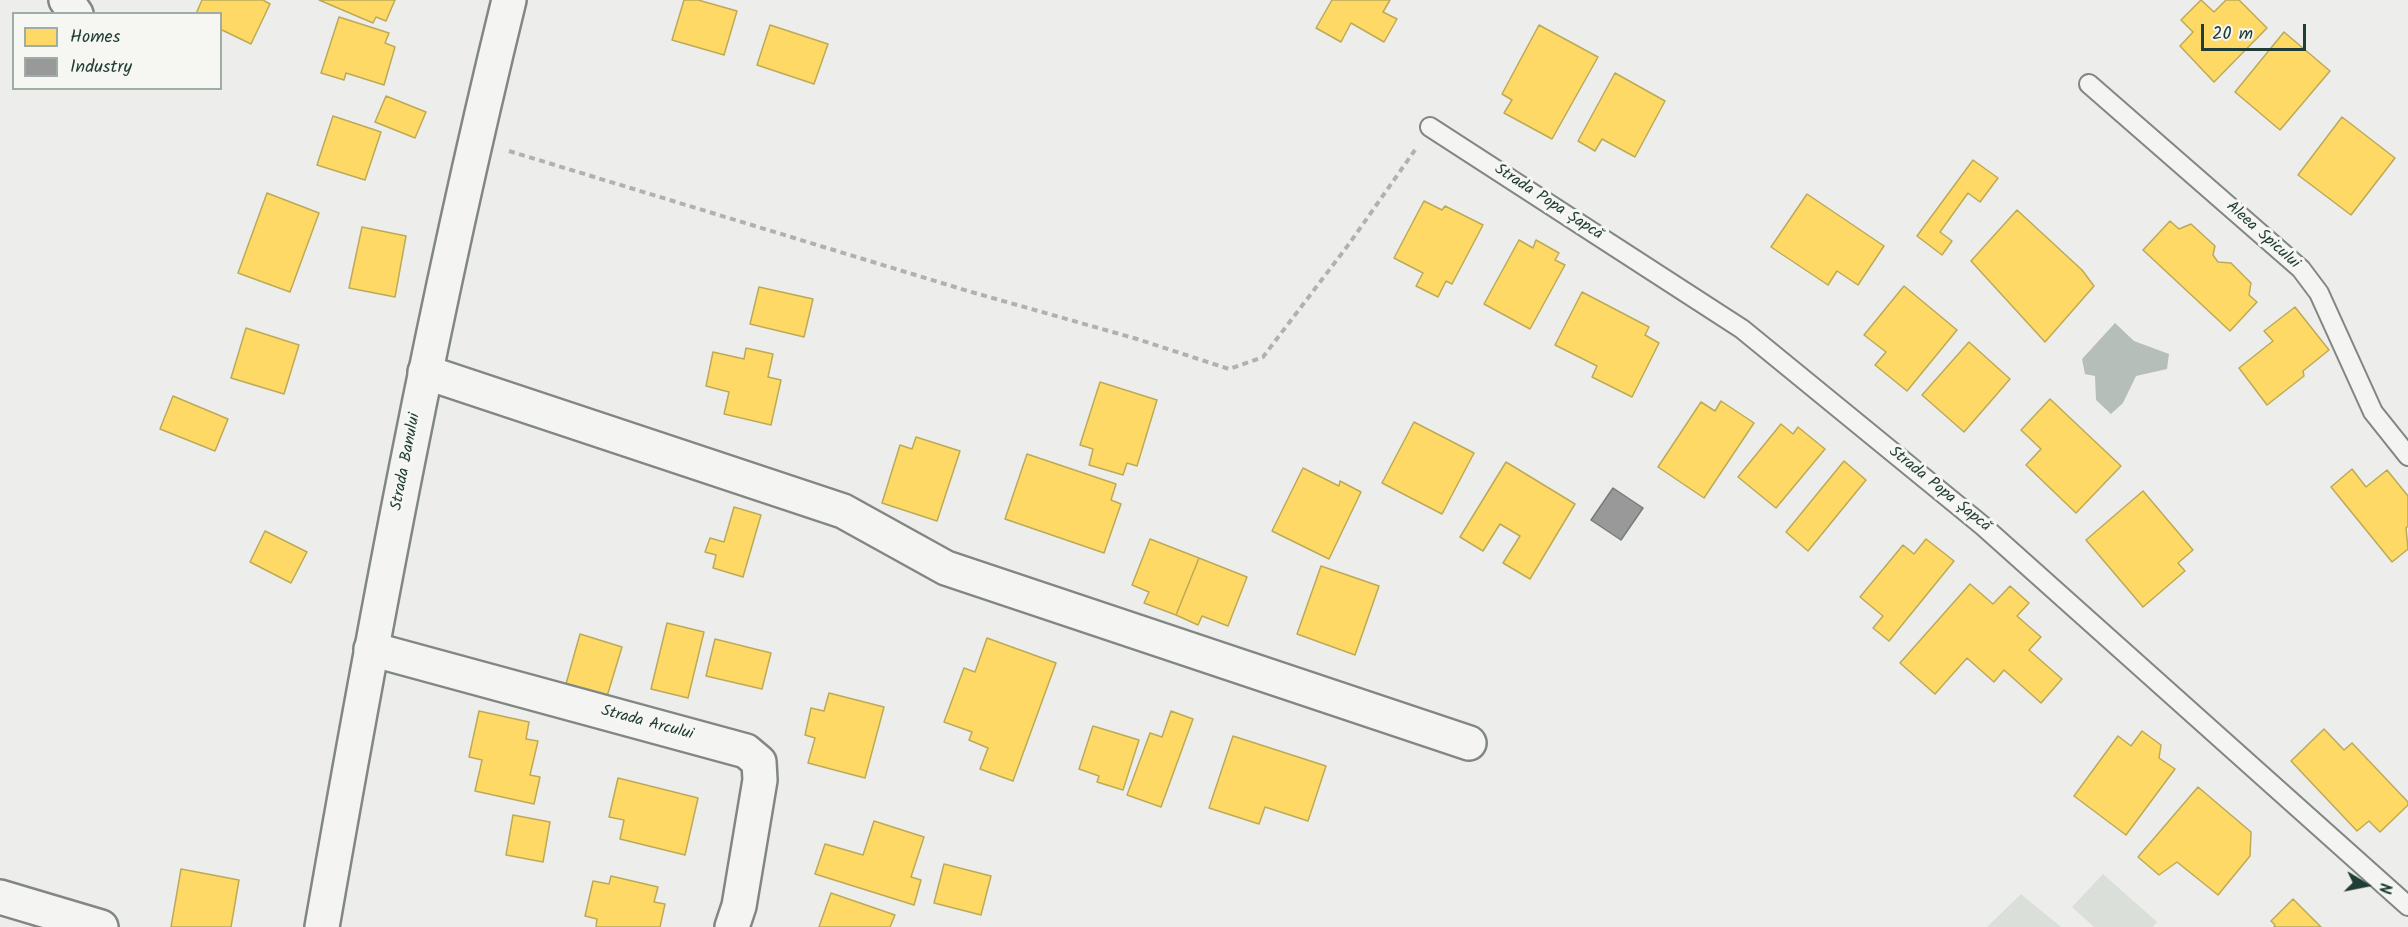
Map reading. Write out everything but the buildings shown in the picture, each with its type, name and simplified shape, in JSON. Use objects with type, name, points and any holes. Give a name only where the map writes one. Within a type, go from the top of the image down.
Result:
[{"type":"street","name":"Strada Banului","points":[[322,927],[370,649],[425,372],[474,141],[509,0]]},
{"type":"street","points":[[425,372],[843,511],[946,568],[1468,743]]},
{"type":"street","name":"Strada Arcului","points":[[370,649],[746,751],[759,762],[760,780],[739,906],[732,927]]},
{"type":"street","points":[[0,897],[101,927]]},
{"type":"lane","name":"Aleea Spicului","points":[[2089,84],[2301,269],[2319,293],[2373,412],[2408,456]]},
{"type":"lane","name":"Strada Popa Șapcă","points":[[1430,127],[1742,329],[1983,526],[2408,906]]},
{"type":"path","points":[[474,141],[968,291],[1137,339],[1229,369],[1263,357],[1349,244],[1430,127]]},
{"type":"shaded area","points":[[2115,323],[2134,341],[2169,354],[2167,369],[2136,376],[2123,403],[2111,414],[2096,400],[2095,376],[2085,374],[2082,359]]},
{"type":"shaded area","points":[[2103,874],[2157,922],[2153,927],[2094,927],[2072,907]]},
{"type":"shaded area","points":[[2021,894],[2061,927],[1987,927]]}]
